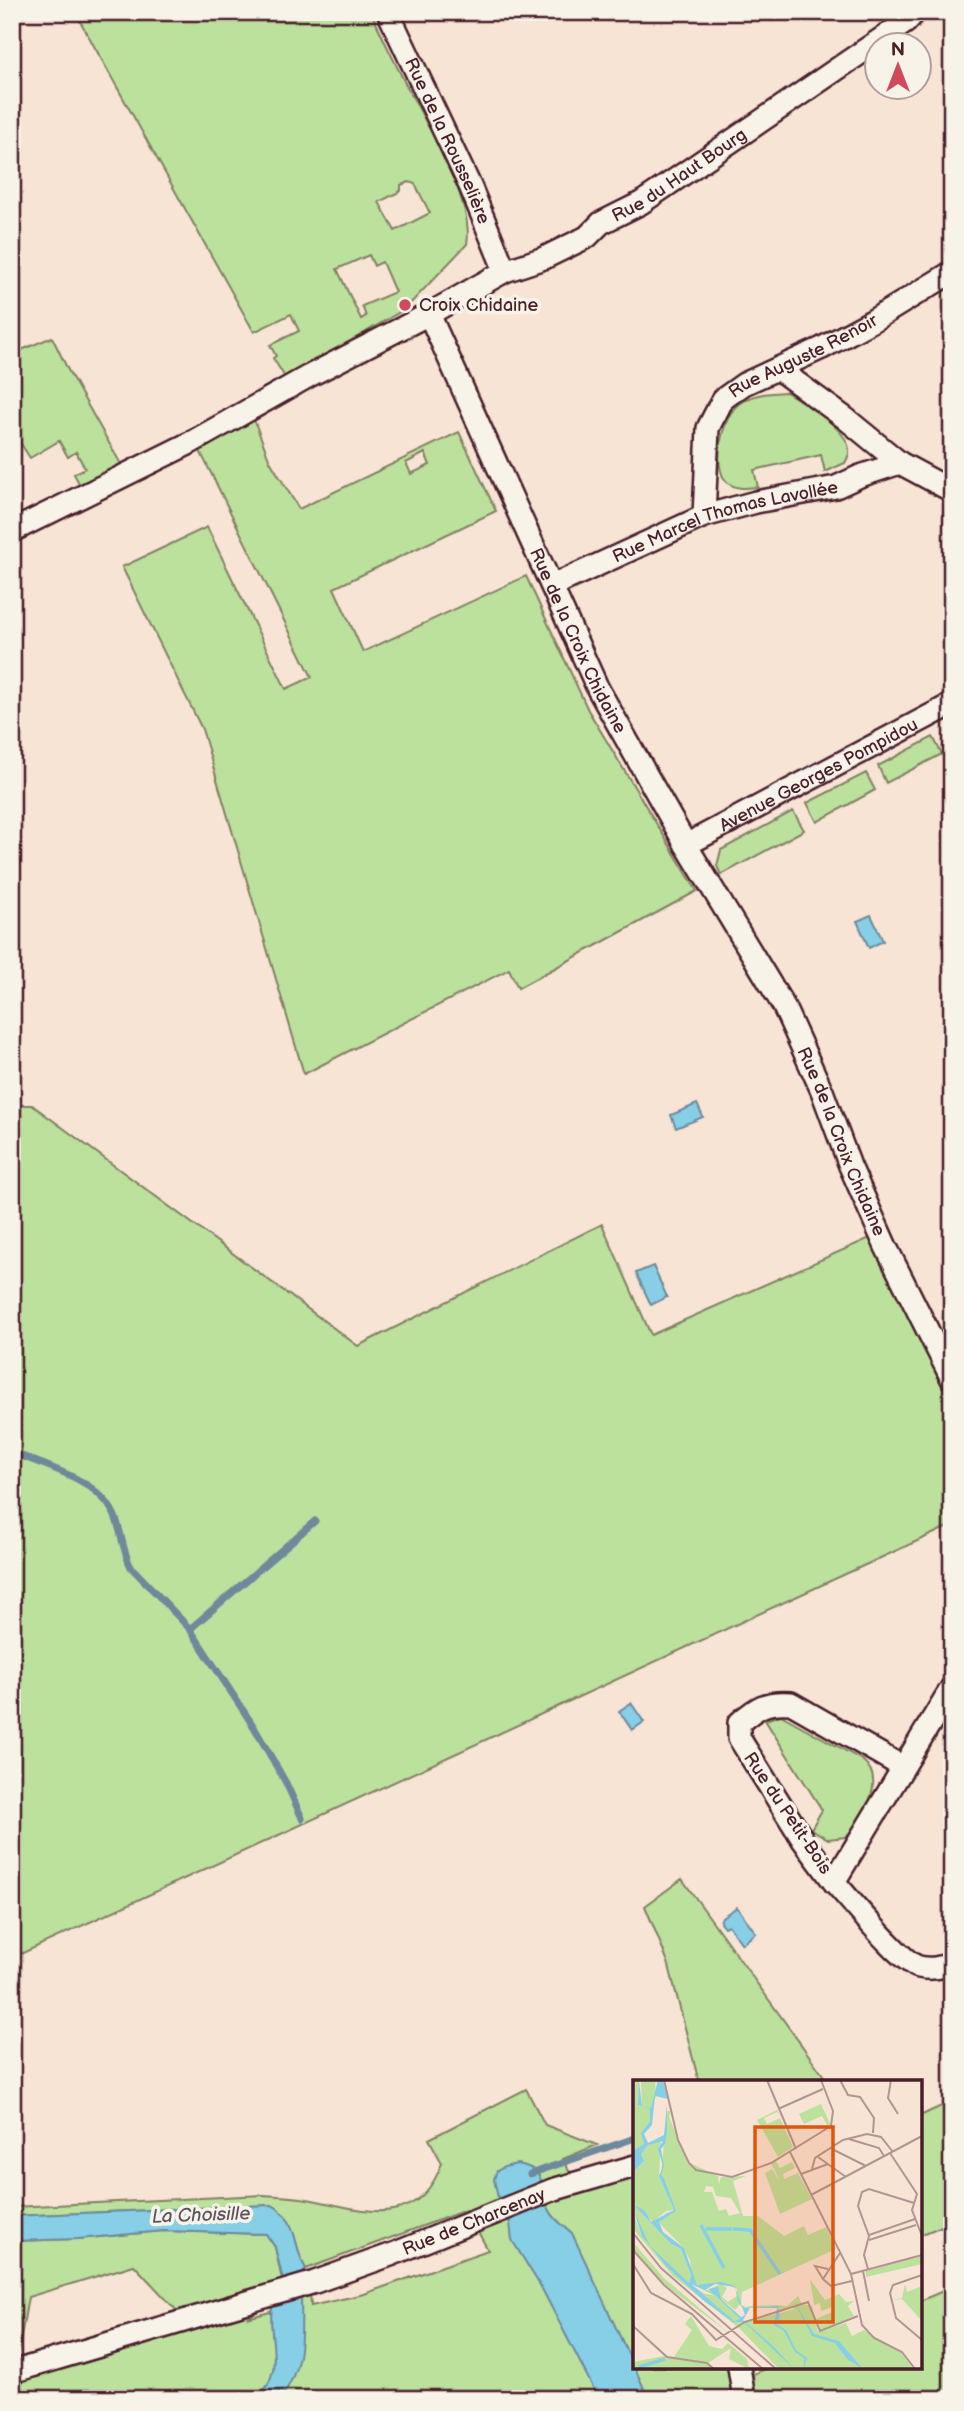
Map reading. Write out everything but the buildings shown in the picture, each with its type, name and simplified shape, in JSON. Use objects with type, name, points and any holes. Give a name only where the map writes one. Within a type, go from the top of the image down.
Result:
[{"type":"street","name":"Rue de la Rousselière","points":[[388,12],[470,186],[505,271]]},
{"type":"street","name":"Rue du Haut Bourg","points":[[429,314],[505,271],[544,258],[587,237],[601,223],[641,203],[906,22],[915,12]]},
{"type":"street","name":"Rue Auguste Renoir","points":[[704,516],[708,428],[723,399],[744,384],[872,321],[951,273]]},
{"type":"street","points":[[12,531],[190,443],[309,376],[429,314]]},
{"type":"street","name":"Rue de la Croix Chidaine","points":[[429,314],[598,689],[686,845],[783,1005],[822,1091],[850,1166],[886,1247],[952,1379]]},
{"type":"street","points":[[778,369],[827,404],[900,463],[952,491]]},
{"type":"street","name":"Rue Marcel Thomas Lavollée","points":[[552,586],[704,516],[756,502],[836,487],[900,463]]},
{"type":"street","name":"Avenue Georges Pompidou","points":[[686,845],[952,704]]},
{"type":"street","points":[[952,1687],[834,1882],[896,1950],[917,1967],[937,1969],[952,1964]]},
{"type":"street","name":"Rue du Petit-Bois","points":[[834,1882],[803,1840],[738,1738],[739,1723],[755,1709],[765,1705],[774,1702],[791,1703],[903,1767]]},
{"type":"street","name":"Rue de Charcenay","points":[[12,2372],[315,2282],[552,2190],[633,2167]]},
{"type":"street","points":[[739,2369],[744,2399]]},
{"type":"green space","points":[[75,12],[371,12],[447,163],[464,207],[467,244],[408,306],[406,301],[401,303],[403,310],[286,379],[273,358],[276,356],[270,345],[299,331],[291,314],[254,332]],"holes":[[[409,182],[415,184],[430,213],[395,231],[379,202],[401,191],[401,185]],[[369,255],[374,266],[382,262],[395,292],[362,306],[366,316],[361,319],[337,269]]]},
{"type":"green space","points":[[52,337],[122,466],[80,485],[74,474],[85,468],[76,452],[68,457],[59,441],[30,458],[12,430],[12,354]]},
{"type":"green space","points":[[786,392],[825,418],[842,435],[848,444],[849,452],[845,463],[825,472],[821,455],[754,470],[758,487],[741,488],[730,485],[722,475],[719,454],[728,418],[740,403],[751,397]]},
{"type":"green space","points":[[254,420],[270,461],[299,509],[459,432],[496,511],[334,588],[363,652],[526,576],[588,710],[697,891],[518,988],[509,969],[304,1074],[202,729],[122,567],[207,527],[286,689],[312,677],[199,449]],"holes":[[[425,453],[430,465],[411,474],[406,463]]]},
{"type":"green space","points":[[933,737],[942,754],[886,783],[878,766]]},
{"type":"green space","points":[[866,773],[875,790],[817,822],[807,803]]},
{"type":"green space","points":[[793,811],[804,830],[721,875],[717,866],[721,850]]},
{"type":"green space","points":[[12,1105],[32,1105],[358,1346],[602,1224],[651,1335],[870,1238],[952,1406],[952,1525],[12,1958]]},
{"type":"green space","points":[[781,1715],[862,1760],[869,1768],[873,1778],[870,1798],[846,1837],[828,1839],[811,1829],[822,1810],[765,1720]]},
{"type":"green space","points":[[682,1879],[827,2080],[698,2080],[668,1962],[645,1906]]},
{"type":"green space","points":[[526,2089],[545,2125],[597,2145],[563,2159],[581,2193],[633,2179],[633,2369],[730,2369],[735,2399],[12,2399],[12,2382],[144,2345],[274,2300],[247,2318],[270,2312],[310,2291],[311,2306],[364,2294],[488,2250],[466,2210],[306,2269],[287,2218],[272,2205],[12,2216],[12,2207],[264,2195],[385,2211],[403,2208],[418,2200],[431,2185],[442,2163],[429,2139]]},
{"type":"green space","points":[[952,2101],[952,2222],[922,2234],[922,2115]]},
{"type":"green space","points":[[163,2231],[266,2234],[275,2247],[282,2280],[178,2312],[134,2265],[28,2297],[17,2360],[12,2361],[12,2241],[78,2239]]},
{"type":"green space","points":[[952,2287],[952,2399],[756,2399],[753,2374],[764,2369],[922,2369],[922,2300]]},
{"type":"water","points":[[871,915],[883,941],[869,948],[857,921]]},
{"type":"water","points":[[697,1104],[703,1117],[676,1128],[671,1115]]},
{"type":"water","points":[[653,1266],[667,1297],[651,1305],[636,1273]]},
{"type":"water","points":[[631,1703],[644,1722],[632,1730],[619,1711]]},
{"type":"water","points":[[737,1907],[756,1933],[742,1944],[728,1925],[724,1927],[720,1922],[722,1917]]},
{"type":"water","points":[[517,2164],[534,2170],[539,2175],[551,2213],[572,2233],[649,2399],[599,2399],[541,2287],[512,2240],[510,2223],[498,2198],[494,2179],[497,2171]]},
{"type":"water","name":"La Choisille","points":[[272,2205],[287,2218],[306,2269],[300,2277],[284,2284],[275,2247],[266,2234],[163,2231],[78,2239],[12,2241],[12,2216]]},
{"type":"water","points":[[301,2291],[300,2348],[294,2374],[280,2399],[256,2399],[272,2376],[274,2351],[271,2312],[274,2300]]},
{"type":"waterway","points":[[12,1452],[69,1475],[96,1491],[106,1502],[117,1520],[131,1567],[190,1629],[254,1727],[286,1783],[302,1818]]},
{"type":"waterway","points":[[190,1629],[315,1521]]},
{"type":"waterway","points":[[530,2174],[633,2139]]},
{"type":"place","name":"Croix Chidaine","points":[[405,305]]}]
